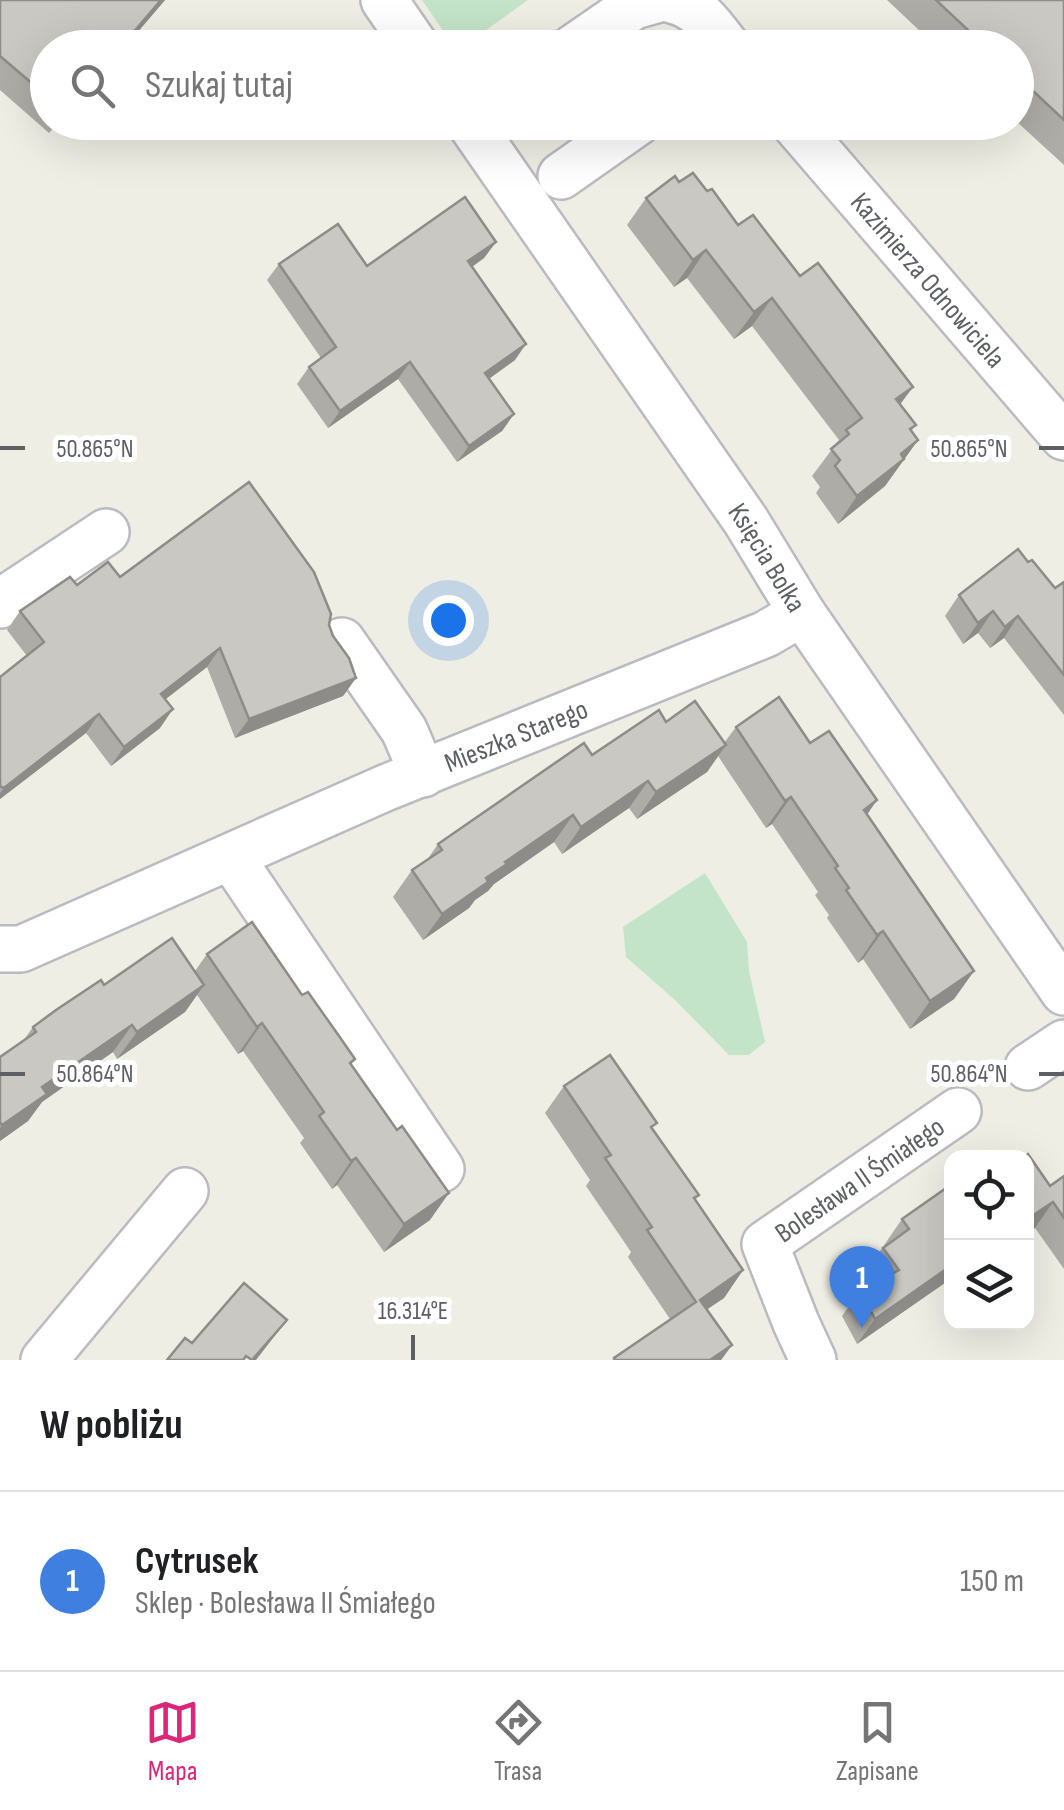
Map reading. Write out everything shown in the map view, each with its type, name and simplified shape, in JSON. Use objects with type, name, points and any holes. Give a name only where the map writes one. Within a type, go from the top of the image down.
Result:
[{"type":"street","points":[[384,0],[405,30]]},
{"type":"street","points":[[599,30],[634,6],[656,0]]},
{"type":"street","points":[[672,0],[683,2],[713,30]]},
{"type":"street","name":"Księcia Bolka","points":[[481,140],[746,521],[802,613],[1064,992]]},
{"type":"street","points":[[561,176],[612,140]]},
{"type":"street","name":"Kazimierza Odnowiciela","points":[[808,140],[1064,437]]},
{"type":"street","points":[[0,605],[106,532]]},
{"type":"street","name":"Mieszka Starego","points":[[0,949],[21,948],[385,788],[766,634],[802,613]]},
{"type":"street","points":[[342,641],[404,730],[423,774]]},
{"type":"street","points":[[231,857],[441,1169]]},
{"type":"street","name":"Bolesława II Śmiałego","points":[[812,1360],[765,1244],[958,1110]]},
{"type":"street","points":[[44,1360],[185,1191]]},
{"type":"green space","points":[[422,0],[528,0],[486,30],[443,30]]},
{"type":"green space","points":[[705,873],[747,942],[749,971],[765,1042],[749,1055],[729,1055],[626,957],[623,927]]},
{"type":"building","points":[[0,0],[161,0],[135,30],[30,30],[30,82],[0,56]]},
{"type":"building","points":[[936,0],[1064,0],[1064,120],[1034,92],[1034,30],[968,30]]},
{"type":"building","points":[[693,173],[707,191],[712,189],[738,225],[753,215],[800,276],[818,263],[913,387],[896,399],[916,425],[910,429],[918,440],[901,454],[904,459],[857,496],[835,466],[840,460],[831,449],[862,418],[772,298],[754,312],[706,250],[693,260],[646,198],[675,176],[679,182]]},
{"type":"building","points":[[465,197],[496,242],[468,261],[526,344],[485,373],[514,414],[469,446],[410,362],[340,411],[309,367],[336,347],[279,264],[338,224],[367,266]]},
{"type":"building","points":[[249,482],[314,572],[331,614],[333,636],[349,658],[356,678],[249,719],[220,648],[161,694],[173,709],[124,747],[99,714],[4,788],[0,786],[0,677],[44,642],[20,611],[70,577],[77,585],[108,562],[120,577]]},
{"type":"building","points":[[1018,549],[1055,588],[1064,582],[1064,675],[1018,616],[1005,627],[993,611],[978,623],[959,595]]},
{"type":"building","points":[[779,697],[810,743],[829,731],[877,800],[864,810],[974,971],[930,1001],[883,931],[877,935],[846,890],[849,888],[835,868],[838,866],[791,797],[785,801],[736,727]]},
{"type":"building","points":[[695,701],[726,745],[656,792],[648,781],[581,827],[573,815],[505,862],[486,878],[488,882],[442,914],[412,870],[442,850],[438,844],[584,743],[592,755],[659,710],[666,722]]},
{"type":"building","points":[[252,922],[302,995],[308,992],[339,1036],[355,1059],[350,1063],[397,1130],[402,1126],[449,1193],[404,1224],[356,1158],[351,1161],[319,1116],[324,1112],[262,1023],[257,1027],[207,954]]},
{"type":"building","points":[[172,938],[204,985],[137,1032],[132,1025],[42,1087],[47,1094],[2,1125],[0,1057],[36,1032],[33,1027],[56,1010],[101,980],[104,985]]},
{"type":"building","points":[[610,1055],[657,1123],[651,1127],[699,1195],[694,1198],[743,1270],[700,1300],[732,1345],[710,1360],[614,1358],[696,1302],[647,1230],[652,1227],[605,1158],[611,1155],[564,1086]]},
{"type":"building","points":[[1034,1163],[1050,1186],[1064,1176],[1064,1218],[1053,1202],[1034,1215]]},
{"type":"building","points":[[944,1190],[944,1271],[875,1319],[860,1291],[899,1270],[883,1248],[909,1229],[902,1219]]},
{"type":"building","points":[[244,1283],[287,1320],[252,1360],[246,1356],[243,1360],[167,1360],[185,1338],[192,1343]]},
{"type":"place","name":"Cytrusek","points":[[862,1328]]}]
